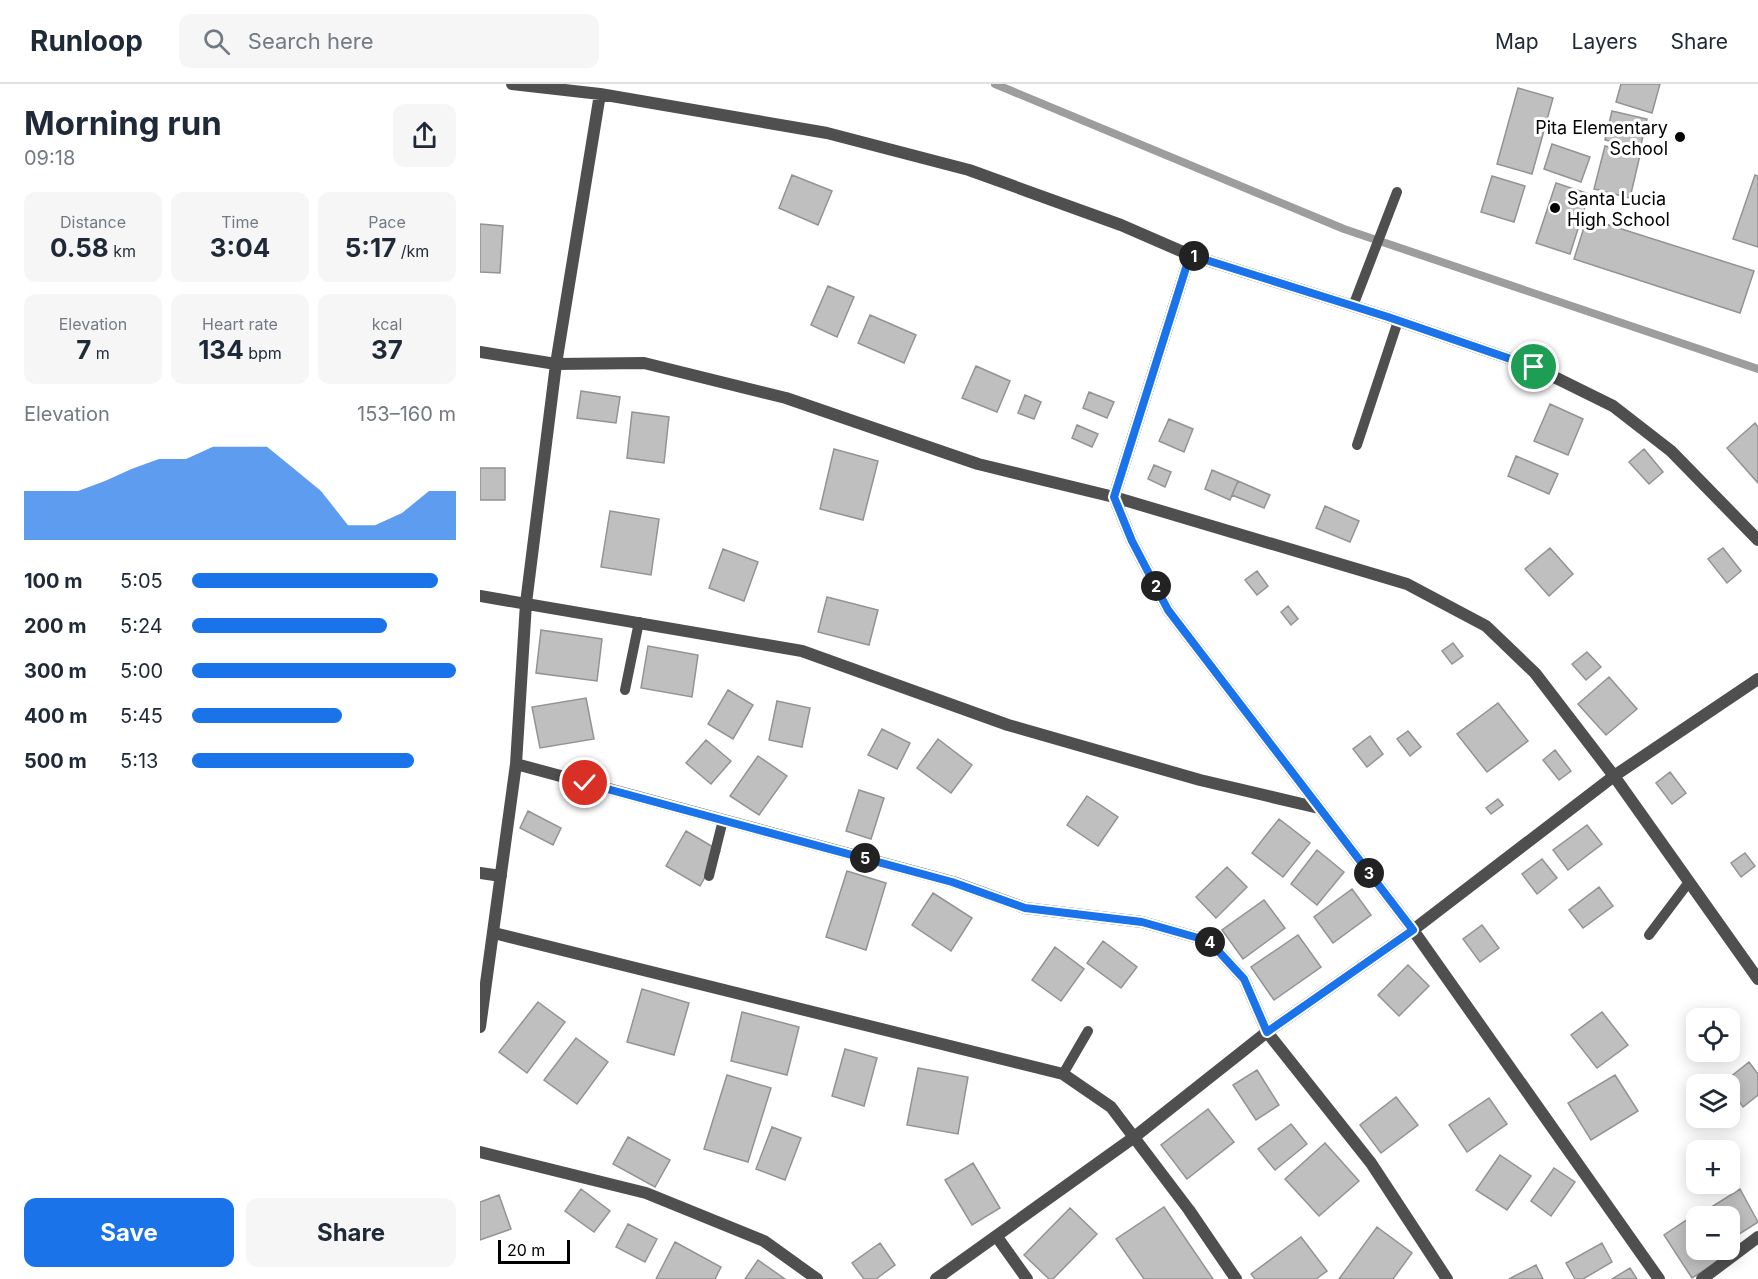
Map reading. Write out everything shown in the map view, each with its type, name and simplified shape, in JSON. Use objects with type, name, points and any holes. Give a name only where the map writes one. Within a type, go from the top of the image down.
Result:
[{"type":"street","points":[[512,84],[600,94],[827,133],[969,170],[1121,225],[1190,255],[1353,306],[1534,367],[1612,406],[1671,451],[1758,540]]},
{"type":"street","points":[[480,1028],[516,764],[525,603],[556,364],[600,94]]},
{"type":"street","points":[[1190,255],[1114,497],[1132,541],[1168,610],[1413,930],[1659,1279]]},
{"type":"street","points":[[480,352],[556,364],[644,363],[786,398],[978,464],[1114,497],[1407,584],[1486,626],[1535,674],[1614,776],[1758,979]]},
{"type":"street","points":[[480,596],[802,651],[1008,725],[1200,780],[1319,808]]},
{"type":"street","points":[[936,1279],[998,1237],[1133,1138],[1267,1032],[1413,930],[1614,776],[1758,679]]},
{"type":"street","points":[[516,764],[952,882],[1025,908],[1142,922],[1209,941],[1244,979],[1267,1032],[1371,1163],[1447,1279]]},
{"type":"street","points":[[480,873],[501,876]]},
{"type":"street","points":[[494,933],[1063,1074],[1111,1107],[1189,1210],[1236,1279]]},
{"type":"street","points":[[480,1152],[646,1193],[764,1241],[817,1279]]},
{"type":"street","points":[[998,1237],[1027,1279]]},
{"type":"street","points":[[1702,1279],[1758,1237]]},
{"type":"lane","points":[[1353,306],[1397,192]]},
{"type":"lane","points":[[1357,445],[1398,321]]},
{"type":"lane","points":[[625,690],[639,622]]},
{"type":"lane","points":[[709,876],[723,820]]},
{"type":"lane","points":[[1649,935],[1689,882]]},
{"type":"lane","points":[[1063,1074],[1088,1031]]},
{"type":"building","points":[[1621,84],[1660,84],[1652,113],[1616,102]]},
{"type":"building","points":[[1518,88],[1553,98],[1532,174],[1497,164]]},
{"type":"building","points":[[1612,111],[1647,119],[1640,149],[1605,140]]},
{"type":"building","points":[[1552,144],[1590,157],[1581,182],[1544,169]]},
{"type":"building","points":[[1605,146],[1640,155],[1630,198],[1594,189]]},
{"type":"building","points":[[792,175],[832,191],[818,225],[779,208]]},
{"type":"building","points":[[1755,175],[1758,176],[1758,247],[1733,239]]},
{"type":"building","points":[[1492,176],[1525,186],[1514,222],[1481,212]]},
{"type":"building","points":[[1556,183],[1589,194],[1570,254],[1536,243]]},
{"type":"building","points":[[1587,218],[1754,271],[1740,313],[1574,259]]},
{"type":"building","points":[[480,224],[503,226],[500,273],[480,272]]},
{"type":"building","points":[[828,286],[854,297],[837,337],[811,325]]},
{"type":"building","points":[[870,315],[916,335],[904,363],[858,343]]},
{"type":"building","points":[[976,366],[1010,381],[997,412],[962,398]]},
{"type":"building","points":[[581,391],[620,397],[616,423],[577,418]]},
{"type":"building","points":[[1089,392],[1114,402],[1107,418],[1083,408]]},
{"type":"building","points":[[1025,395],[1041,402],[1034,419],[1018,413]]},
{"type":"building","points":[[1550,404],[1583,419],[1568,455],[1534,441]]},
{"type":"building","points":[[632,412],[669,417],[664,463],[627,458]]},
{"type":"building","points":[[1169,419],[1193,429],[1184,452],[1159,441]]},
{"type":"building","points":[[1755,423],[1758,427],[1758,483],[1727,448]]},
{"type":"building","points":[[1077,425],[1098,434],[1092,447],[1072,438]]},
{"type":"building","points":[[834,449],[878,461],[863,520],[820,509]]},
{"type":"building","points":[[1644,449],[1663,472],[1649,484],[1629,462]]},
{"type":"building","points":[[1516,456],[1558,474],[1549,494],[1508,476]]},
{"type":"building","points":[[1154,465],[1171,472],[1165,487],[1148,479]]},
{"type":"building","points":[[480,468],[505,468],[505,500],[480,500]]},
{"type":"building","points":[[1212,470],[1238,481],[1230,500],[1205,489]]},
{"type":"building","points":[[1238,481],[1270,495],[1264,508],[1232,495]]},
{"type":"building","points":[[1325,506],[1359,521],[1350,542],[1316,528]]},
{"type":"building","points":[[610,511],[659,519],[651,575],[601,567]]},
{"type":"building","points":[[1550,548],[1573,574],[1549,596],[1525,569]]},
{"type":"building","points":[[1723,548],[1741,571],[1727,583],[1708,559]]},
{"type":"building","points":[[723,549],[758,562],[744,601],[709,588]]},
{"type":"building","points":[[1257,571],[1268,586],[1257,595],[1245,580]]},
{"type":"building","points":[[827,597],[878,610],[869,645],[818,632]]},
{"type":"building","points":[[1288,606],[1298,619],[1291,625],[1281,612]]},
{"type":"building","points":[[541,630],[602,639],[597,681],[536,673]]},
{"type":"building","points":[[1453,643],[1463,656],[1452,664],[1442,651]]},
{"type":"building","points":[[648,646],[698,655],[692,697],[641,688]]},
{"type":"building","points":[[1587,652],[1601,667],[1586,680],[1572,664]]},
{"type":"building","points":[[1609,677],[1637,709],[1606,735],[1578,704]]},
{"type":"building","points":[[728,690],[753,705],[733,739],[708,724]]},
{"type":"building","points":[[586,698],[594,739],[540,748],[532,707]]},
{"type":"building","points":[[777,701],[810,708],[802,747],[769,740]]},
{"type":"building","points":[[1498,703],[1528,741],[1487,772],[1457,734]]},
{"type":"building","points":[[882,729],[910,743],[897,769],[868,755]]},
{"type":"building","points":[[1408,731],[1421,747],[1410,756],[1397,739]]},
{"type":"building","points":[[1370,736],[1383,754],[1367,767],[1353,749]]},
{"type":"building","points":[[938,739],[972,765],[951,793],[917,768]]},
{"type":"building","points":[[706,740],[731,761],[711,784],[686,763]]},
{"type":"building","points":[[1555,750],[1571,771],[1559,780],[1543,760]]},
{"type":"building","points":[[758,756],[787,776],[759,815],[730,796]]},
{"type":"building","points":[[1670,772],[1686,793],[1672,804],[1656,783]]},
{"type":"building","points":[[859,790],[884,798],[871,839],[846,831]]},
{"type":"building","points":[[1087,796],[1118,817],[1098,846],[1067,825]]},
{"type":"building","points":[[1498,799],[1503,805],[1491,814],[1486,808]]},
{"type":"building","points":[[528,811],[561,828],[553,845],[520,828]]},
{"type":"building","points":[[1279,819],[1310,843],[1283,877],[1252,853]]},
{"type":"building","points":[[1587,825],[1602,844],[1568,870],[1553,850]]},
{"type":"building","points":[[686,831],[720,851],[700,886],[666,866]]},
{"type":"building","points":[[1317,850],[1344,872],[1317,905],[1291,884]]},
{"type":"building","points":[[1745,853],[1755,866],[1741,877],[1731,863]]},
{"type":"building","points":[[1542,859],[1557,878],[1537,894],[1522,874]]},
{"type":"building","points":[[1227,867],[1247,887],[1216,918],[1196,897]]},
{"type":"building","points":[[847,871],[886,883],[866,950],[826,937]]},
{"type":"building","points":[[1599,887],[1613,906],[1583,928],[1569,910]]},
{"type":"building","points":[[1352,889],[1371,915],[1333,943],[1314,917]]},
{"type":"building","points":[[933,893],[972,918],[951,951],[912,925]]},
{"type":"building","points":[[1264,900],[1285,928],[1243,959],[1222,930]]},
{"type":"building","points":[[1482,925],[1499,948],[1480,962],[1463,939]]},
{"type":"building","points":[[1298,935],[1321,967],[1274,1000],[1251,967]]},
{"type":"building","points":[[1103,941],[1137,967],[1121,988],[1087,963]]},
{"type":"building","points":[[1055,947],[1084,969],[1061,1001],[1032,980]]},
{"type":"building","points":[[1408,965],[1429,986],[1399,1016],[1378,995]]},
{"type":"building","points":[[642,989],[689,1003],[674,1055],[627,1042]]},
{"type":"building","points":[[538,1002],[565,1022],[527,1073],[499,1052]]},
{"type":"building","points":[[742,1012],[799,1027],[787,1075],[731,1061]]},
{"type":"building","points":[[1602,1012],[1628,1045],[1597,1068],[1571,1035]]},
{"type":"building","points":[[576,1038],[608,1062],[577,1104],[544,1080]]},
{"type":"building","points":[[845,1049],[877,1058],[864,1106],[832,1096]]},
{"type":"building","points":[[1749,1062],[1758,1074],[1758,1095],[1743,1107],[1740,1103],[1740,1074],[1734,1074]]},
{"type":"building","points":[[918,1068],[968,1077],[958,1134],[907,1125]]},
{"type":"building","points":[[1257,1070],[1279,1105],[1256,1120],[1233,1085]]},
{"type":"building","points":[[727,1075],[771,1088],[748,1162],[704,1149]]},
{"type":"building","points":[[1615,1075],[1638,1111],[1591,1140],[1568,1103]]},
{"type":"building","points":[[1396,1097],[1418,1125],[1381,1153],[1360,1125]]},
{"type":"building","points":[[1489,1098],[1507,1124],[1467,1152],[1449,1125]]},
{"type":"building","points":[[1208,1109],[1234,1142],[1187,1179],[1161,1145]]},
{"type":"building","points":[[1291,1124],[1307,1144],[1275,1170],[1258,1149]]},
{"type":"building","points":[[772,1127],[801,1138],[785,1180],[756,1169]]},
{"type":"building","points":[[628,1137],[670,1160],[655,1187],[613,1164]]},
{"type":"building","points":[[1325,1143],[1359,1181],[1319,1216],[1285,1179]]},
{"type":"building","points":[[1500,1155],[1531,1176],[1507,1210],[1476,1190]]},
{"type":"building","points":[[973,1163],[1000,1208],[972,1225],[945,1180]]},
{"type":"building","points":[[1554,1168],[1575,1182],[1551,1216],[1531,1201]]},
{"type":"building","points":[[581,1189],[610,1211],[594,1232],[565,1211]]},
{"type":"building","points":[[1740,1189],[1758,1222],[1740,1234],[1740,1206],[1713,1206],[1732,1194],[1740,1194]]},
{"type":"building","points":[[499,1195],[511,1229],[480,1240],[480,1202]]},
{"type":"building","points":[[1164,1207],[1213,1279],[1144,1279],[1116,1239]]},
{"type":"building","points":[[1070,1208],[1097,1234],[1053,1279],[1049,1279],[1024,1255]]},
{"type":"building","points":[[1686,1220],[1686,1260],[1720,1260],[1692,1278],[1664,1235]]},
{"type":"building","points":[[628,1224],[657,1239],[645,1262],[616,1247]]},
{"type":"building","points":[[1377,1227],[1412,1253],[1393,1279],[1339,1279]]},
{"type":"building","points":[[1301,1237],[1327,1271],[1316,1279],[1255,1279],[1251,1274]]},
{"type":"building","points":[[675,1242],[721,1267],[715,1279],[656,1279]]},
{"type":"building","points":[[880,1243],[895,1265],[876,1279],[864,1279],[852,1263]]},
{"type":"building","points":[[1602,1243],[1612,1262],[1583,1279],[1575,1279],[1566,1263]]},
{"type":"building","points":[[758,1260],[785,1279],[745,1279]]},
{"type":"building","points":[[1536,1265],[1543,1279],[1509,1279]]},
{"type":"building","points":[[1630,1268],[1637,1279],[1612,1279]]},
{"type":"waterway","points":[[995,84],[1344,229],[1758,369]]},
{"type":"place","name":"Pita Elementary School","points":[[1680,137]]},
{"type":"place","name":"Santa Lucia High School","points":[[1555,208]]},
{"type":"route","points":[[585,783],[952,882],[1025,908],[1142,922],[1209,941],[1244,979],[1267,1032],[1413,930],[1168,610],[1132,541],[1114,497],[1190,255],[1388,317],[1534,367]]}]
